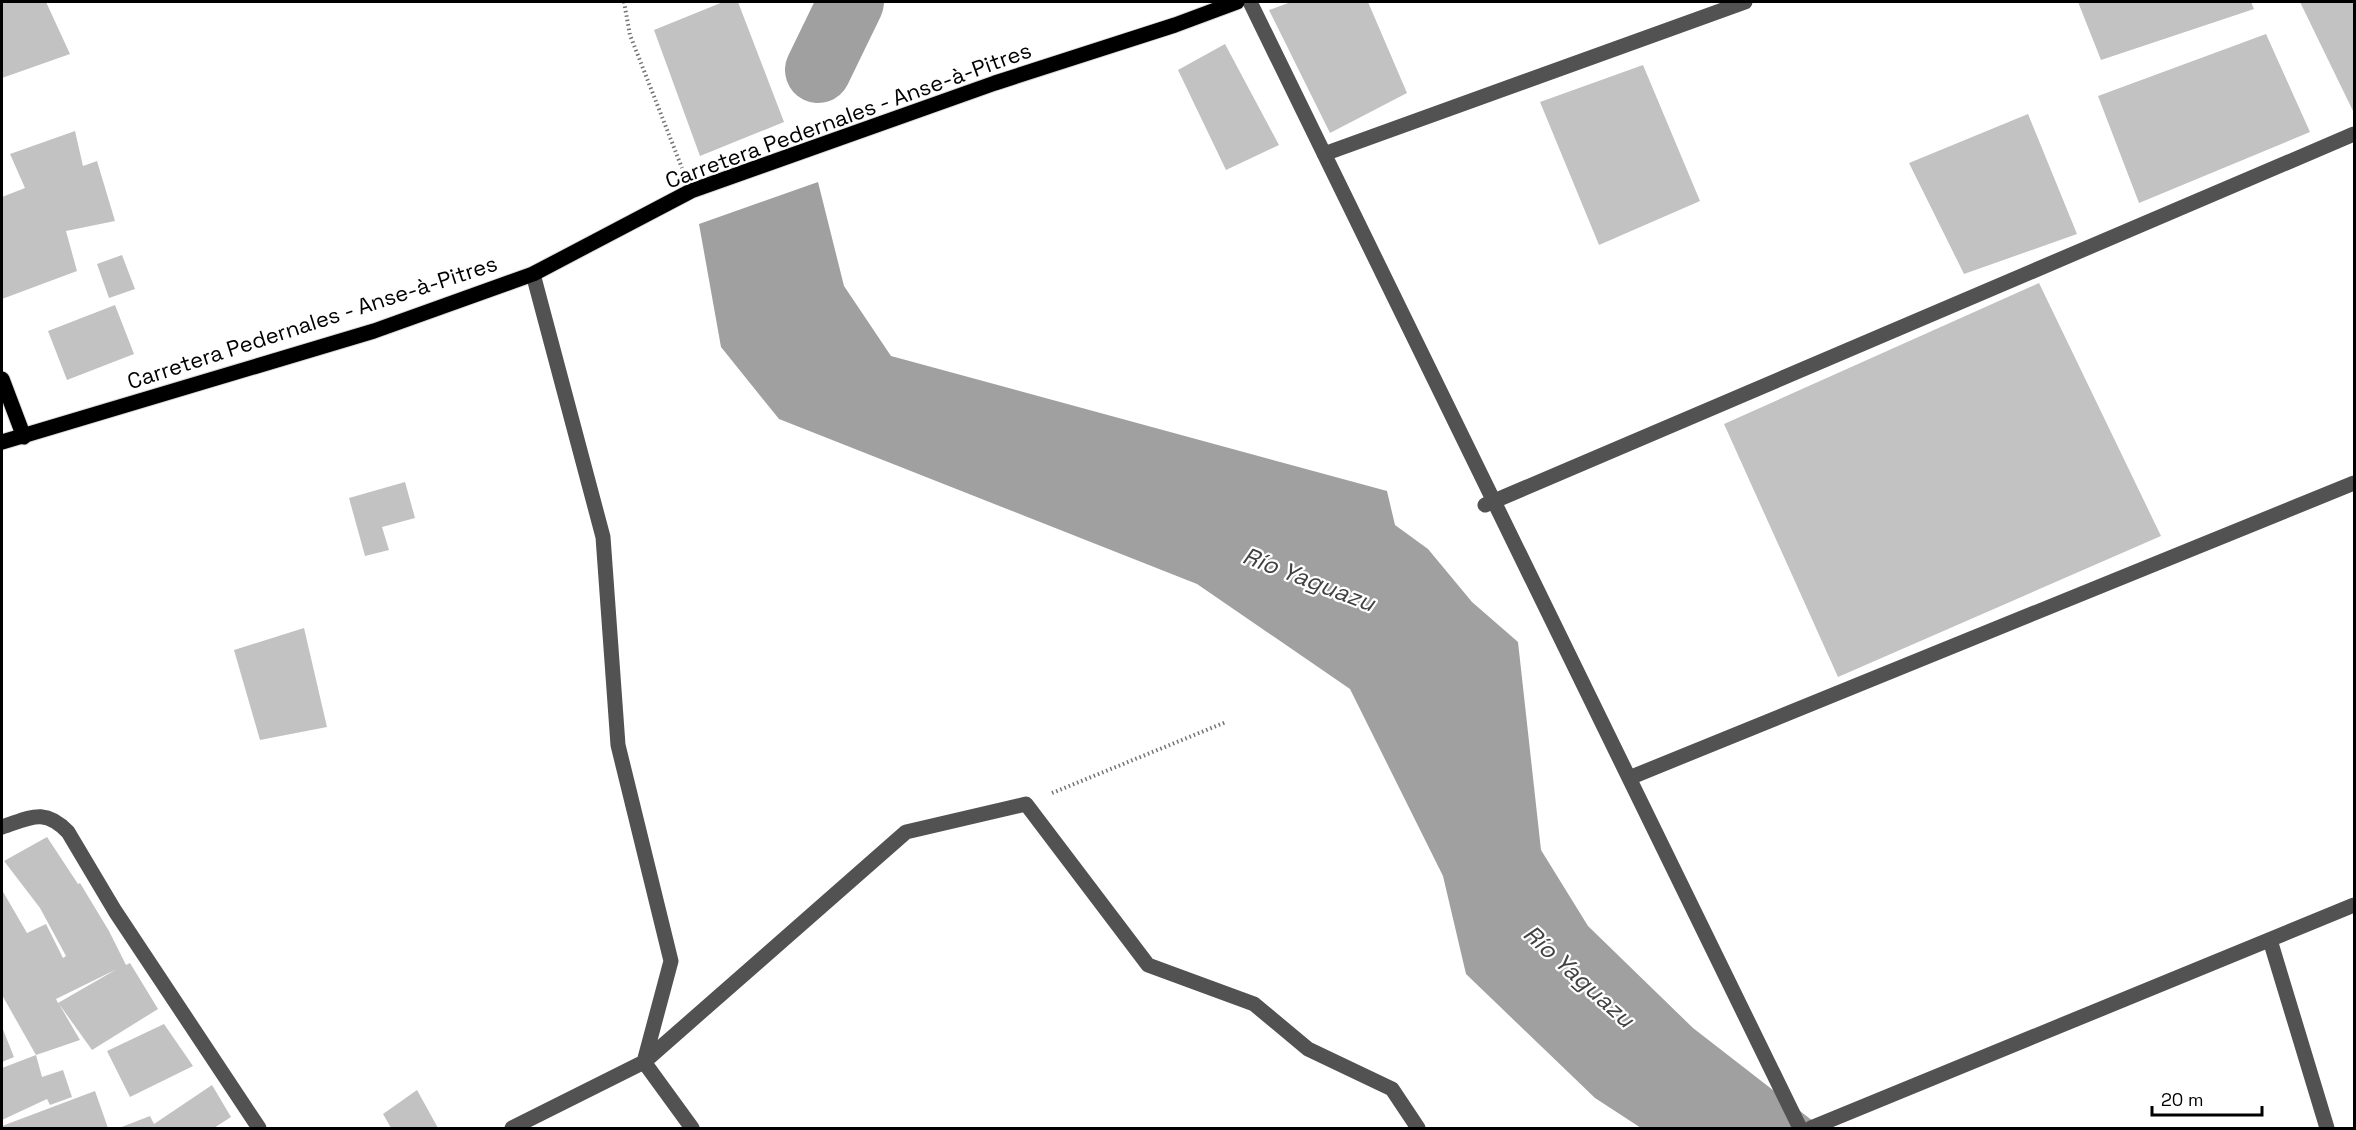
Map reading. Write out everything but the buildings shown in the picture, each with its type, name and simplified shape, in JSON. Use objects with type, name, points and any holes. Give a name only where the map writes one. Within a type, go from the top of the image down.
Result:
[{"type":"main road","name":"Carretera Pedernales - Anse-à-Pitres","points":[[2,442],[374,331],[533,274],[691,191],[995,83],[1175,25],[1237,2]]},
{"type":"main road","points":[[2,380],[24,436]]},
{"type":"street","points":[[1250,2],[1800,1128]]},
{"type":"street","points":[[1324,154],[1745,2]]},
{"type":"street","points":[[1485,505],[2355,134]]},
{"type":"street","points":[[533,274],[603,537],[618,745],[671,961],[644,1062]]},
{"type":"street","points":[[1629,778],[2355,483]]},
{"type":"street","points":[[512,1128],[644,1062],[906,832],[1026,804],[1148,965],[1254,1004],[1308,1049],[1392,1089],[1418,1128]]},
{"type":"street","points":[[2,828],[34,816],[47,816],[57,821],[68,832],[115,911],[259,1128]]},
{"type":"street","points":[[1811,1128],[2355,905]]},
{"type":"street","points":[[2270,940],[2326,1128]]},
{"type":"street","points":[[644,1062],[692,1128]]},
{"type":"path","points":[[624,2],[630,35],[691,191]]},
{"type":"path","points":[[1026,804],[1226,722]]},
{"type":"water","points":[[818,182],[844,286],[891,356],[1387,491],[1395,525],[1428,549],[1472,602],[1518,642],[1541,850],[1588,926],[1693,1028],[1822,1128],[1641,1128],[1595,1098],[1466,974],[1443,876],[1350,689],[1197,584],[779,419],[721,347],[699,224]]},
{"type":"waterway","name":"Río Yaguazu","points":[[818,70],[851,2]]}]
